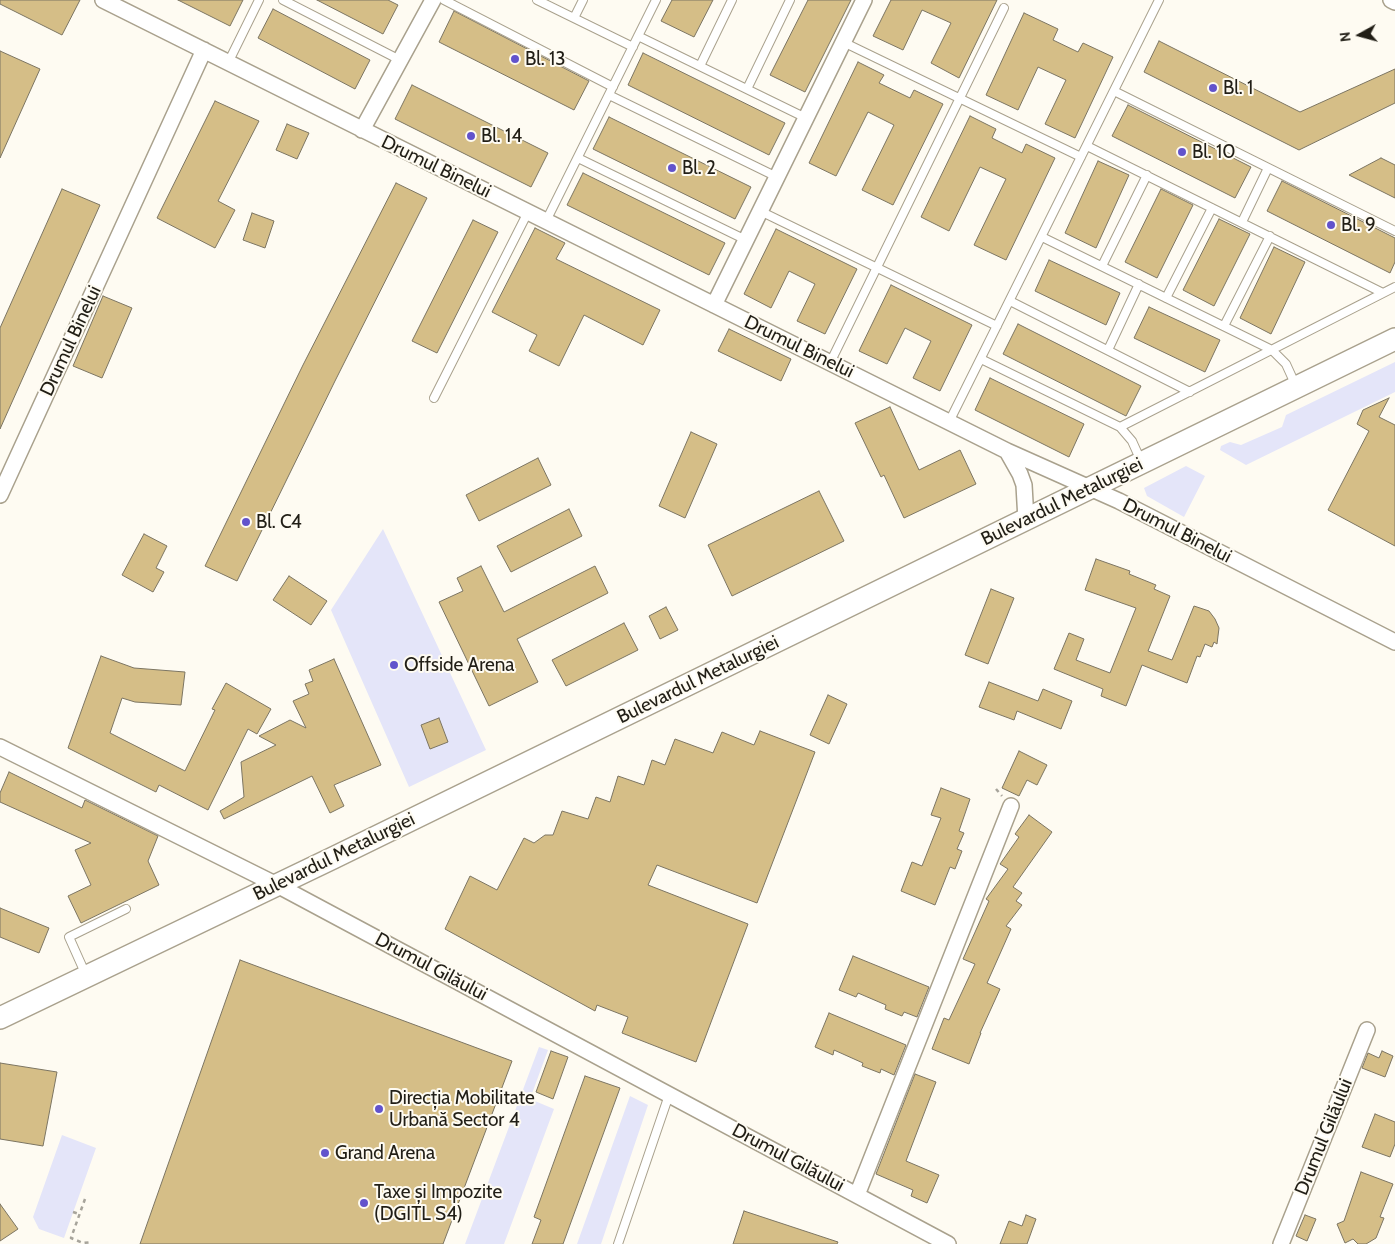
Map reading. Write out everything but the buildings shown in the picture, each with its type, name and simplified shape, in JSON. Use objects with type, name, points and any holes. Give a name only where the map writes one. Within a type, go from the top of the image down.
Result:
[{"type":"main road","name":"Bulevardul Metalurgiei","points":[[0,1018],[278,885],[1395,339]]},
{"type":"street","name":"Drumul Binelui","points":[[105,0],[949,422],[1091,488],[1395,642]]},
{"type":"street","points":[[714,305],[864,0]]},
{"type":"street","points":[[1391,0],[1395,2]]},
{"type":"street","points":[[362,130],[432,1]]},
{"type":"street","name":"Drumul Binelui","points":[[0,494],[204,50]]},
{"type":"street","points":[[1008,451],[1024,485],[1026,520]]},
{"type":"street","name":"Drumul Gilăului","points":[[0,747],[278,885],[948,1244]]},
{"type":"street","name":"Drumul Gilăului","points":[[858,1196],[1011,806]]},
{"type":"street","name":"Drumul Gilăului","points":[[1281,1244],[1367,1030]]},
{"type":"lane","points":[[228,63],[260,0]]},
{"type":"lane","points":[[283,0],[400,60]]},
{"type":"lane","points":[[537,0],[633,47]]},
{"type":"lane","points":[[574,18],[583,0]]},
{"type":"lane","points":[[546,221],[656,0]]},
{"type":"lane","points":[[700,66],[732,0]]},
{"type":"lane","points":[[747,89],[790,0]]},
{"type":"lane","points":[[949,422],[1159,0]]},
{"type":"lane","points":[[432,1],[613,87]]},
{"type":"lane","points":[[830,362],[1004,8]]},
{"type":"lane","points":[[638,36],[806,118]]},
{"type":"lane","points":[[843,42],[1082,157]]},
{"type":"lane","points":[[1114,91],[1395,231]]},
{"type":"lane","points":[[609,95],[777,177]]},
{"type":"lane","points":[[1087,146],[1383,293]]},
{"type":"lane","points":[[578,158],[746,240]]},
{"type":"lane","points":[[1242,222],[1268,168]]},
{"type":"lane","points":[[1102,266],[1147,175]]},
{"type":"lane","points":[[1166,298],[1212,208]]},
{"type":"lane","points":[[760,211],[997,326]]},
{"type":"lane","points":[[434,398],[528,212]]},
{"type":"lane","points":[[1224,326],[1270,236]]},
{"type":"lane","points":[[1042,237],[1272,350],[1286,364],[1297,387]]},
{"type":"lane","points":[[1108,350],[1139,284]]},
{"type":"lane","points":[[1120,428],[1395,287]]},
{"type":"lane","points":[[1010,301],[1190,392]]},
{"type":"lane","points":[[981,359],[1120,428],[1132,441],[1142,463]]},
{"type":"lane","points":[[87,977],[69,937],[126,910]]},
{"type":"lane","points":[[618,1244],[669,1095]]},
{"type":"path","points":[[85,1199],[71,1238],[83,1243],[92,1242]]},
{"type":"path","points":[[73,1212],[79,1214]]},
{"type":"shaded area","points":[[1395,362],[1395,392],[1246,465],[1220,450],[1221,446],[1230,442],[1241,445],[1282,427],[1286,415]]},
{"type":"shaded area","points":[[1186,466],[1205,476],[1184,517],[1147,496],[1144,488]]},
{"type":"shaded area","points":[[383,529],[486,750],[409,787],[331,610]]},
{"type":"shaded area","points":[[539,1047],[548,1050],[530,1099],[554,1109],[504,1244],[465,1244]]},
{"type":"shaded area","points":[[630,1096],[648,1105],[601,1244],[577,1244]]},
{"type":"shaded area","points":[[62,1135],[96,1148],[64,1238],[39,1229],[33,1217]]},
{"type":"place","name":"Bl. 13","points":[[515,59]]},
{"type":"place","name":"Bl. 1","points":[[1213,88]]},
{"type":"place","name":"Bl. 14","points":[[471,136]]},
{"type":"place","name":"Bl. 10","points":[[1182,152]]},
{"type":"place","name":"Bl. 2","points":[[672,168]]},
{"type":"place","name":"Bl. 9","points":[[1331,225]]},
{"type":"place","name":"Bl. C4","points":[[246,522]]},
{"type":"place","name":"Offside Arena","points":[[394,665]]},
{"type":"place","name":"Direcția Mobilitate Urbană Sector 4","points":[[379,1109]]},
{"type":"place","name":"Grand Arena","points":[[325,1153]]},
{"type":"place","name":"Taxe și Impozite (DGITL S4)","points":[[364,1203]]}]
